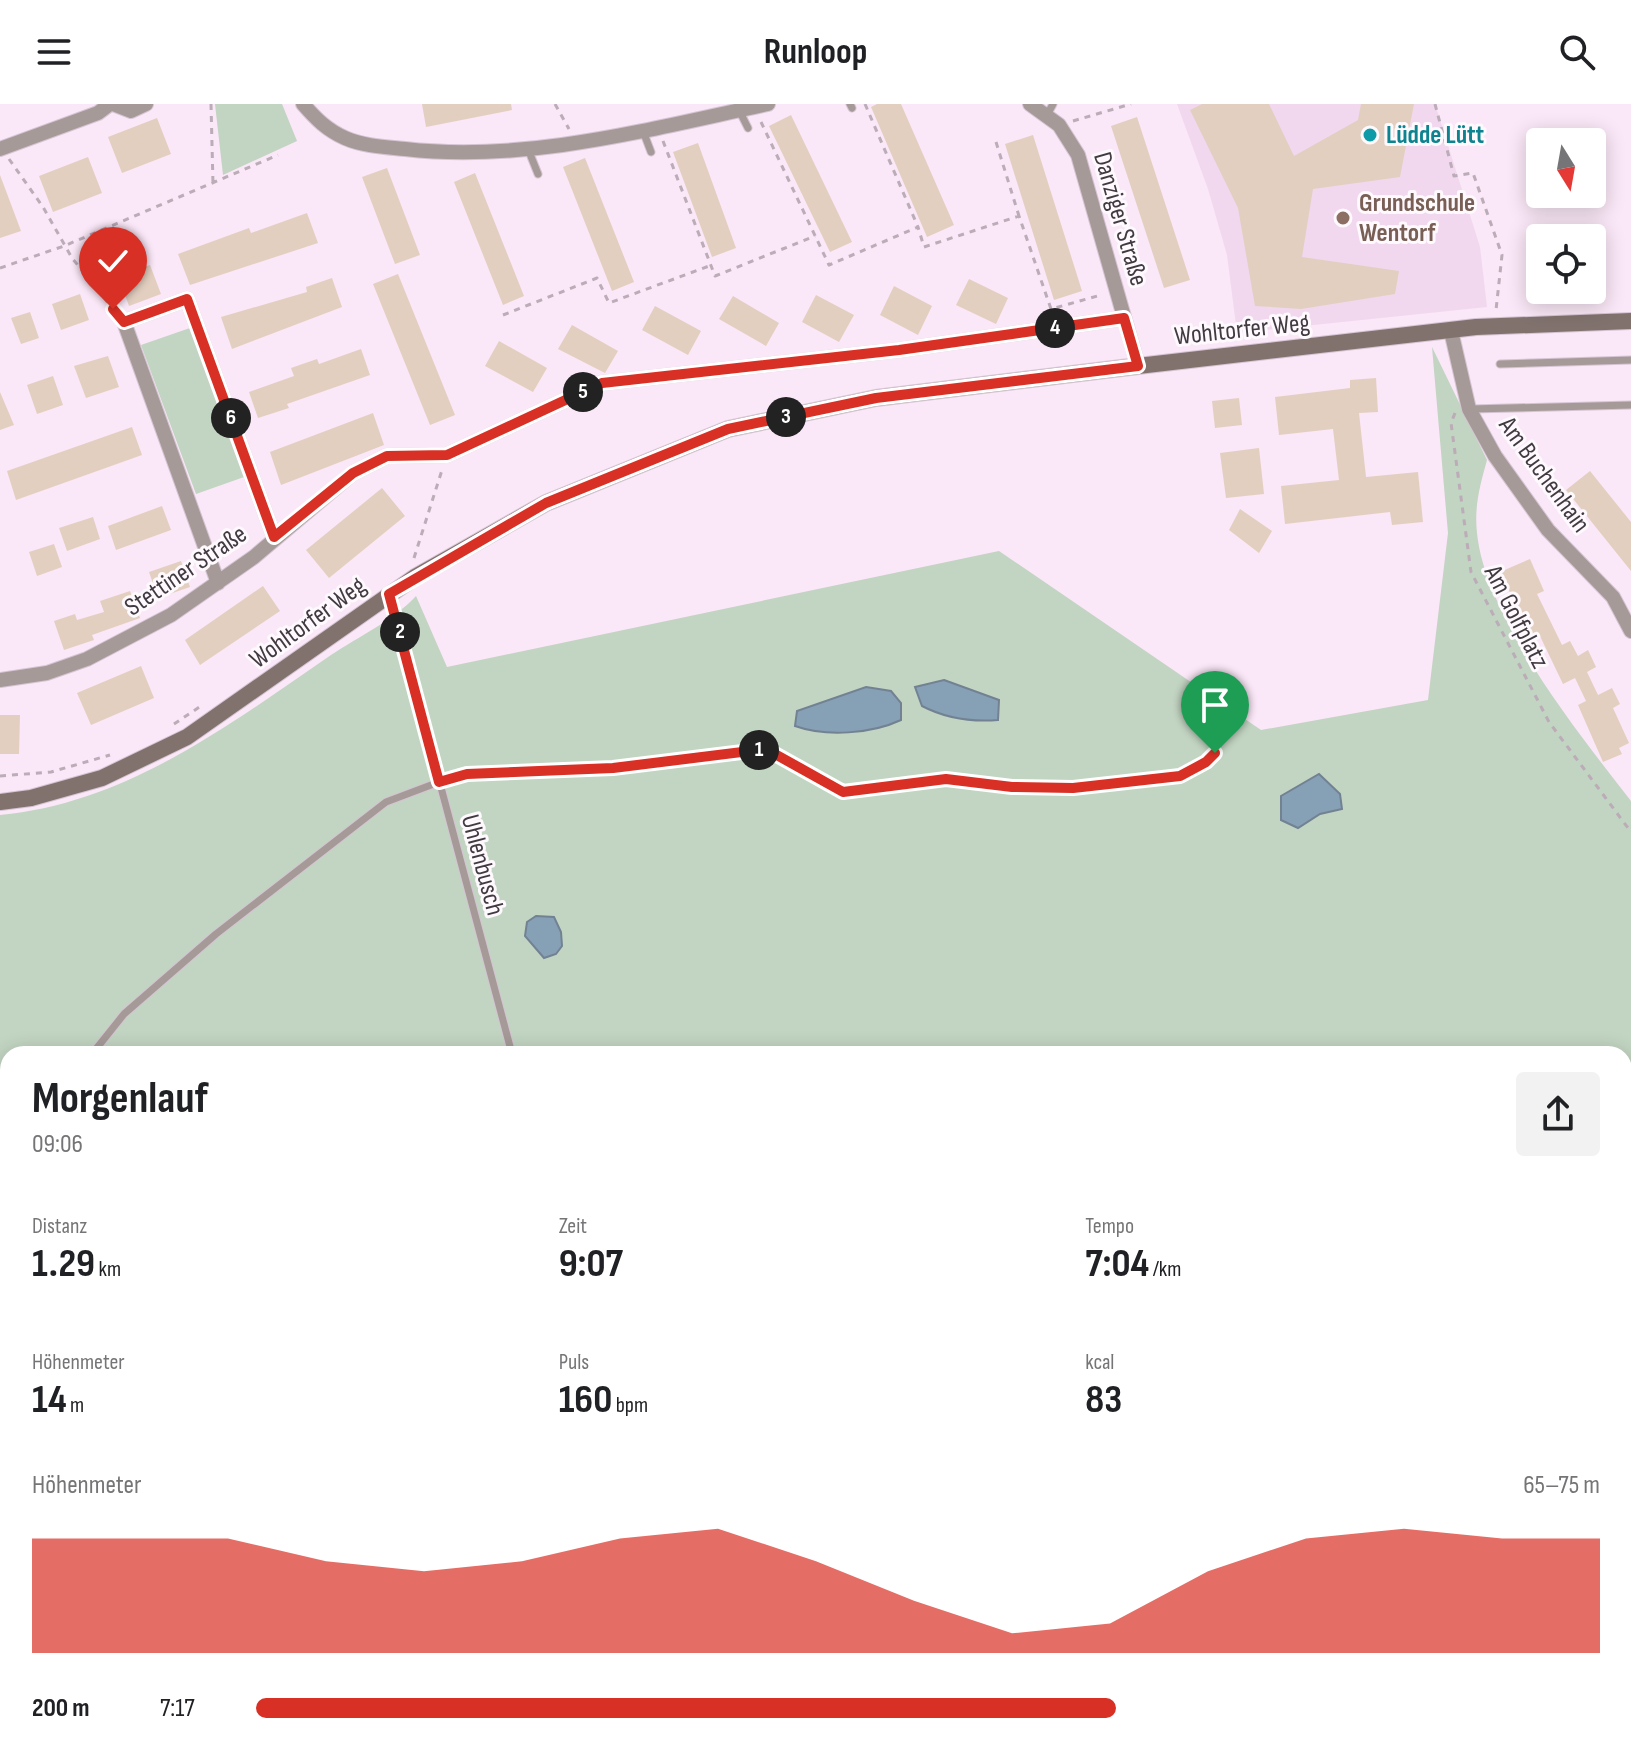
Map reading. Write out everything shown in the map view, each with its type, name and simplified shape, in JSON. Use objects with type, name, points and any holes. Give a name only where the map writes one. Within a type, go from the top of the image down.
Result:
[{"type":"main road","name":"Wohltorfer Weg","points":[[0,802],[31,798],[102,778],[187,737],[389,594],[546,503],[728,429],[876,398],[1138,366],[1451,331],[1631,321]]},
{"type":"street","points":[[2,148],[98,113],[111,104],[131,111],[146,104]]},
{"type":"street","points":[[303,104],[321,125],[348,140],[426,157],[575,142],[753,107]]},
{"type":"street","name":"Danziger Straße","points":[[1030,104],[1050,110],[1078,155],[1138,366]]},
{"type":"street","points":[[218,583],[124,322],[187,299],[274,537]]},
{"type":"street","name":"Stettiner Straße","points":[[0,680],[47,673],[87,659],[171,615],[218,583],[353,473],[387,456],[447,455],[602,383],[899,350],[1124,318]]},
{"type":"street","name":"Am Buchenhain","points":[[1451,331],[1469,409],[1521,493],[1548,530],[1613,597],[1631,631]]},
{"type":"lane","points":[[748,128],[753,107]]},
{"type":"lane","points":[[642,129],[651,152]]},
{"type":"lane","points":[[528,149],[538,174]]},
{"type":"lane","points":[[1500,364],[1631,360]]},
{"type":"lane","points":[[1469,409],[1631,405]]},
{"type":"lane","name":"Uhlenbusch","points":[[389,594],[510,1046]]},
{"type":"lane","points":[[98,1046],[124,1014],[216,934],[386,802],[439,782],[467,774],[637,766],[766,749],[794,762],[831,788],[855,793],[946,779],[1012,787],[1073,788],[1154,781],[1180,776],[1206,762],[1215,753],[1235,704]]},
{"type":"path","points":[[211,104],[213,185]]},
{"type":"path","points":[[555,104],[575,142]]},
{"type":"path","points":[[865,104],[924,247],[1019,216]]},
{"type":"path","points":[[1059,125],[1131,104]]},
{"type":"path","points":[[1435,104],[1454,176],[1473,173],[1502,255],[1496,317]]},
{"type":"path","points":[[753,107],[829,265],[918,227]]},
{"type":"path","points":[[658,126],[715,276],[815,236]]},
{"type":"path","points":[[996,142],[1051,309],[1116,291]]},
{"type":"path","points":[[2,148],[58,230],[64,246],[124,322]]},
{"type":"path","points":[[0,268],[64,246],[278,155]]},
{"type":"path","points":[[503,315],[597,278],[609,303],[709,266]]},
{"type":"path","name":"Am Golfplatz","points":[[1463,391],[1451,423],[1471,572],[1549,722],[1631,832]]},
{"type":"path","points":[[414,559],[447,455]]},
{"type":"path","points":[[170,727],[208,701]]},
{"type":"path","points":[[0,776],[51,772],[118,753]]},
{"type":"shaded area","name":"Grundschule Wentorf","points":[[1177,104],[1435,104],[1480,247],[1487,307],[1237,333],[1227,255],[1208,189]]},
{"type":"green space","points":[[215,104],[282,104],[297,141],[223,175]]},
{"type":"green space","points":[[190,328],[244,477],[196,494],[141,345]]},
{"type":"green space","points":[[1432,347],[1487,460],[1478,496],[1476,523],[1484,566],[1497,601],[1562,709],[1631,801],[1631,1046],[0,1046],[0,815],[47,808],[91,795],[175,757],[387,620],[416,596],[447,667],[999,551],[1261,730],[1428,700],[1448,533]]},
{"type":"water","points":[[944,680],[999,700],[998,720],[959,718],[922,706],[915,687]]},
{"type":"water","points":[[866,687],[891,691],[901,703],[901,720],[876,728],[834,733],[795,726],[797,711]]},
{"type":"water","points":[[1319,774],[1340,794],[1342,809],[1320,814],[1298,828],[1281,820],[1281,796]]},
{"type":"water","points":[[536,916],[554,917],[561,932],[562,946],[556,954],[544,958],[525,936],[527,922]]},
{"type":"building","points":[[422,104],[511,104],[512,110],[426,127]]},
{"type":"building","points":[[901,104],[954,225],[927,237],[871,107]]},
{"type":"building","points":[[1202,104],[1269,104],[1294,156],[1358,120],[1361,104],[1414,104],[1400,177],[1313,189],[1302,257],[1399,271],[1395,294],[1301,309],[1255,306],[1238,208],[1190,110]]},
{"type":"building","points":[[791,115],[852,242],[830,252],[769,126]]},
{"type":"building","points":[[1137,117],[1190,280],[1164,288],[1111,126]]},
{"type":"building","points":[[157,118],[171,154],[122,173],[108,137]]},
{"type":"building","points":[[1033,135],[1082,291],[1054,300],[1005,144]]},
{"type":"building","points":[[698,143],[736,248],[712,257],[673,152]]},
{"type":"building","points":[[88,157],[102,193],[53,212],[39,176]]},
{"type":"building","points":[[585,158],[634,282],[612,291],[563,167]]},
{"type":"building","points":[[387,168],[420,255],[395,264],[362,177]]},
{"type":"building","points":[[475,173],[524,296],[503,305],[454,182]]},
{"type":"building","points":[[0,175],[21,231],[0,238]]},
{"type":"building","points":[[307,213],[318,243],[190,285],[178,254],[249,228],[251,233]]},
{"type":"building","points":[[150,265],[161,294],[129,306],[118,276]]},
{"type":"building","points":[[398,274],[455,415],[430,425],[373,284]]},
{"type":"building","points":[[332,278],[342,307],[232,349],[221,317],[307,292],[306,287]]},
{"type":"building","points":[[969,279],[1008,298],[996,324],[956,305]]},
{"type":"building","points":[[894,286],[932,306],[918,335],[880,315]]},
{"type":"building","points":[[80,294],[89,320],[61,330],[52,304]]},
{"type":"building","points":[[816,295],[854,315],[839,342],[802,322]]},
{"type":"building","points":[[733,296],[779,323],[766,346],[719,319]]},
{"type":"building","points":[[655,306],[701,331],[688,355],[642,330]]},
{"type":"building","points":[[30,312],[39,338],[21,344],[11,318]]},
{"type":"building","points":[[572,325],[618,351],[605,373],[558,349]]},
{"type":"building","points":[[499,341],[547,368],[533,392],[485,366]]},
{"type":"building","points":[[361,349],[370,375],[287,404],[289,408],[258,418],[249,392],[294,376],[291,368],[317,359],[319,364]]},
{"type":"building","points":[[108,356],[119,387],[86,398],[74,366]]},
{"type":"building","points":[[53,376],[63,405],[37,414],[27,385]]},
{"type":"building","points":[[1376,378],[1378,412],[1359,413],[1366,477],[1418,472],[1423,522],[1392,525],[1390,512],[1285,524],[1281,486],[1339,480],[1333,429],[1279,435],[1275,397],[1350,388],[1350,380]]},
{"type":"building","points":[[0,392],[14,425],[0,430]]},
{"type":"building","points":[[1239,398],[1242,425],[1215,428],[1212,401]]},
{"type":"building","points":[[373,413],[384,445],[281,485],[270,452]]},
{"type":"building","points":[[132,427],[142,455],[16,500],[7,471]]},
{"type":"building","points":[[1259,448],[1264,494],[1226,498],[1220,453]]},
{"type":"building","points":[[1590,471],[1631,522],[1631,571],[1566,490]]},
{"type":"building","points":[[382,488],[405,516],[329,578],[306,550]]},
{"type":"building","points":[[162,506],[171,530],[116,550],[108,526]]},
{"type":"building","points":[[1240,509],[1272,531],[1259,553],[1229,530]]},
{"type":"building","points":[[93,517],[100,539],[67,551],[59,528]]},
{"type":"building","points":[[54,544],[62,567],[37,576],[29,552]]},
{"type":"building","points":[[1530,559],[1544,591],[1537,594],[1562,645],[1570,641],[1578,656],[1588,650],[1596,667],[1587,672],[1598,695],[1612,688],[1620,704],[1613,708],[1629,743],[1619,748],[1622,754],[1603,762],[1578,705],[1586,701],[1575,678],[1563,684],[1539,634],[1532,638],[1500,572]]},
{"type":"building","points":[[181,561],[190,587],[158,598],[149,572]]},
{"type":"building","points":[[263,586],[280,611],[200,665],[185,640]]},
{"type":"building","points":[[130,591],[140,618],[92,635],[94,640],[64,650],[54,621],[75,614],[77,620],[104,612],[100,601]]},
{"type":"building","points":[[141,666],[154,698],[91,725],[77,693]]},
{"type":"building","points":[[0,715],[20,715],[19,754],[0,754]]},
{"type":"place","name":"Lüdde Lütt","points":[[1370,135]]},
{"type":"place","name":"Grundschule Wentorf","points":[[1343,218]]},
{"type":"route","points":[[113,309],[124,322],[187,299],[274,537],[353,473],[387,456],[447,455],[602,383],[663,373],[899,350],[1124,318],[1138,366],[876,398],[728,429],[546,503],[389,594],[439,782],[467,774],[560,772],[662,764],[766,749],[843,792],[855,793],[946,779],[1012,787],[1073,788],[1180,776],[1206,762],[1215,753]]}]
